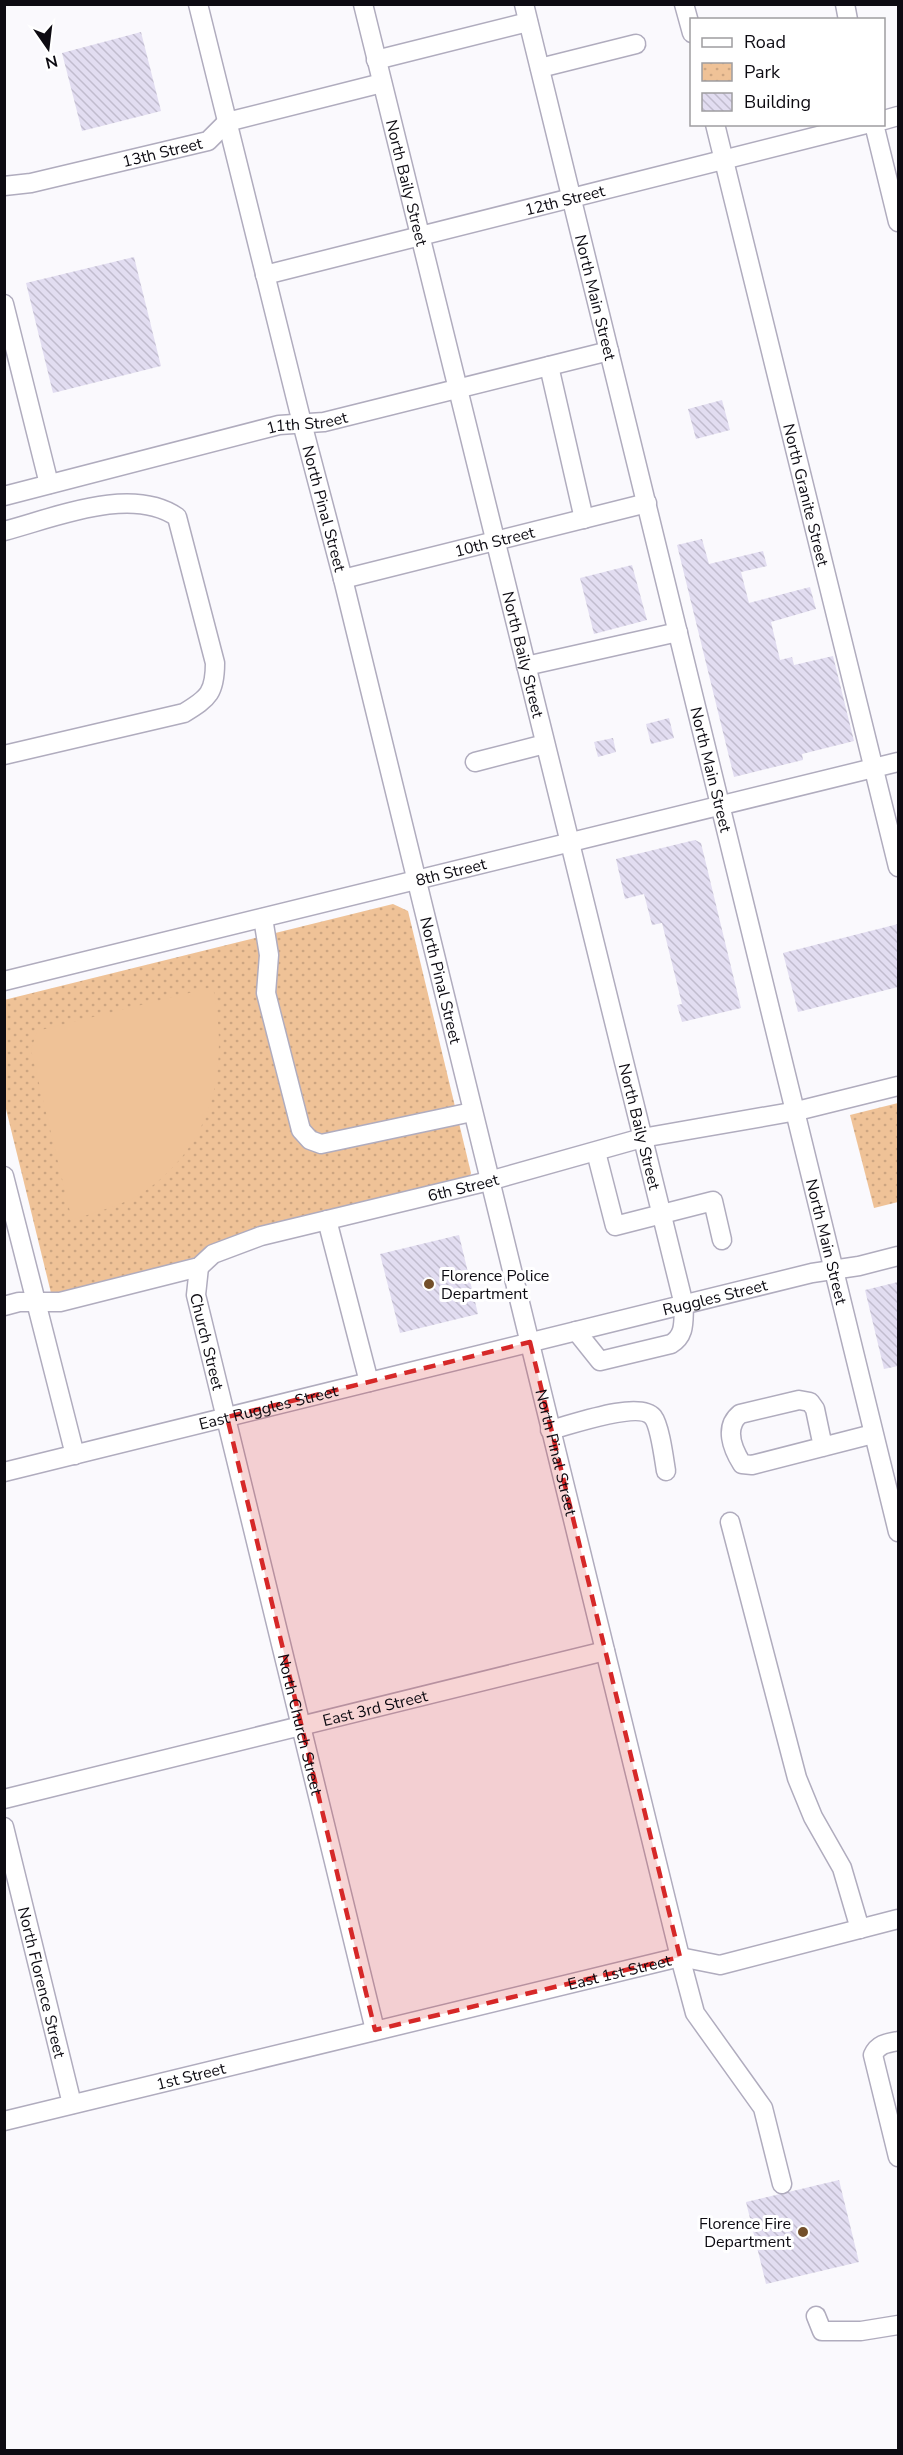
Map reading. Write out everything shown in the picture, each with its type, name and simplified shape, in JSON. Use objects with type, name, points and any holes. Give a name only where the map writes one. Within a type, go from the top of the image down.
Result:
[{"type":"street","name":"North Pinal Street","points":[[198,4],[343,579],[550,1430],[695,2013],[763,2108],[782,2184]]},
{"type":"street","name":"North Baily Street","points":[[363,4],[684,1305]]},
{"type":"street","points":[[684,4],[690,26]]},
{"type":"street","points":[[376,60],[526,13]]},
{"type":"street","name":"North Main Street","points":[[526,13],[898,1532]]},
{"type":"street","points":[[540,68],[636,44]]},
{"type":"street","name":"13th Street","points":[[4,186],[31,183],[208,141],[227,122],[382,83]]},
{"type":"street","name":"North Granite Street","points":[[716,126],[898,867]]},
{"type":"street","name":"12th Street","points":[[265,274],[858,126]]},
{"type":"street","points":[[874,126],[898,222]]},
{"type":"street","points":[[4,304],[49,484]]},
{"type":"street","name":"11th Street","points":[[4,496],[279,425],[324,422],[609,351]]},
{"type":"street","points":[[549,366],[584,519]]},
{"type":"street","points":[[4,531],[104,505],[139,502],[164,508],[177,517],[215,663],[215,684],[204,701],[184,713],[4,755]]},
{"type":"street","name":"10th Street","points":[[343,579],[647,503]]},
{"type":"street","points":[[526,666],[678,632]]},
{"type":"street","points":[[475,762],[545,744]]},
{"type":"street","name":"8th Street","points":[[4,981],[898,762]]},
{"type":"street","points":[[263,918],[269,955],[266,993],[301,1130],[310,1140],[321,1144],[472,1112]]},
{"type":"street","name":"6th Street","points":[[4,1306],[60,1302],[199,1267],[213,1254],[261,1236],[489,1181],[642,1138],[796,1111],[898,1086]]},
{"type":"street","points":[[596,1152],[615,1226],[713,1202],[722,1240]]},
{"type":"street","points":[[4,1176],[75,1455]]},
{"type":"street","points":[[327,1220],[369,1382]]},
{"type":"street","name":"Ruggles Street","points":[[530,1342],[812,1273],[898,1256]]},
{"type":"street","name":"Church Street","points":[[199,1267],[196,1295],[227,1417]]},
{"type":"street","points":[[576,1332],[594,1357],[605,1360],[671,1344],[679,1339],[682,1332],[684,1305]]},
{"type":"street","name":"East Ruggles Street","points":[[4,1472],[530,1342]]},
{"type":"street","points":[[823,1447],[815,1409],[810,1402],[799,1400],[740,1414],[733,1420],[730,1428],[736,1454],[742,1464],[752,1465],[823,1447],[873,1434]]},
{"type":"street","points":[[550,1430],[630,1410],[646,1412],[654,1418],[666,1471]]},
{"type":"street","name":"North Church Street","points":[[227,1417],[375,2030]]},
{"type":"street","points":[[730,1522],[797,1778],[813,1817],[842,1868],[860,1929]]},
{"type":"street","name":"East 3rd Street","points":[[4,1799],[605,1651]]},
{"type":"street","name":"North Florence Street","points":[[4,1827],[72,2104]]},
{"type":"street","name":"East 1st Street","points":[[375,2030],[680,1957],[720,1965],[898,1919]]},
{"type":"street","name":"1st Street","points":[[4,2121],[375,2030]]},
{"type":"street","points":[[898,2041],[883,2044],[876,2048],[873,2055],[891,2098],[898,2157]]},
{"type":"street","points":[[816,2316],[822,2331],[861,2331],[898,2325]]},
{"type":"highlighted area","points":[[530,1342],[680,1957],[375,2030],[227,1417]]},
{"type":"green space","points":[[393,904],[408,911],[471,1173],[468,1182],[52,1297],[5,1105],[4,1000]]},
{"type":"green space","points":[[213,987],[219,1043],[217,1070],[204,1121],[191,1144],[174,1166],[152,1186],[134,1198],[72,1220],[31,1050],[37,1031]]},
{"type":"green space","points":[[898,1103],[898,1202],[874,1208],[850,1115]]},
{"type":"building","points":[[141,32],[161,111],[82,131],[62,53]]},
{"type":"building","points":[[134,257],[161,366],[53,393],[26,283]]},
{"type":"building","points":[[722,400],[730,430],[696,439],[688,409]]},
{"type":"building","points":[[702,539],[709,564],[763,551],[767,566],[741,572],[749,603],[810,587],[816,609],[771,622],[780,660],[792,657],[794,665],[833,656],[854,741],[802,754],[803,760],[734,777],[677,545]]},
{"type":"building","points":[[632,565],[647,620],[594,634],[580,578]]},
{"type":"building","points":[[669,718],[674,738],[651,744],[646,724]]},
{"type":"building","points":[[613,738],[616,752],[598,757],[594,742]]},
{"type":"building","points":[[695,840],[701,843],[741,1008],[682,1022],[677,1005],[682,1004],[662,923],[652,925],[644,894],[625,899],[616,859]]},
{"type":"building","points":[[898,924],[898,987],[798,1012],[783,953]]},
{"type":"building","name":"Florence Police Department","points":[[459,1235],[478,1314],[400,1333],[380,1254]]},
{"type":"building","points":[[898,1282],[898,1366],[884,1369],[865,1290]]},
{"type":"building","name":"Florence Fire Department","points":[[839,2180],[859,2262],[766,2284],[746,2202]]},
{"type":"place","name":"Florence Police Department","points":[[429,1284]]},
{"type":"place","name":"Florence Fire Department","points":[[803,2232]]}]
